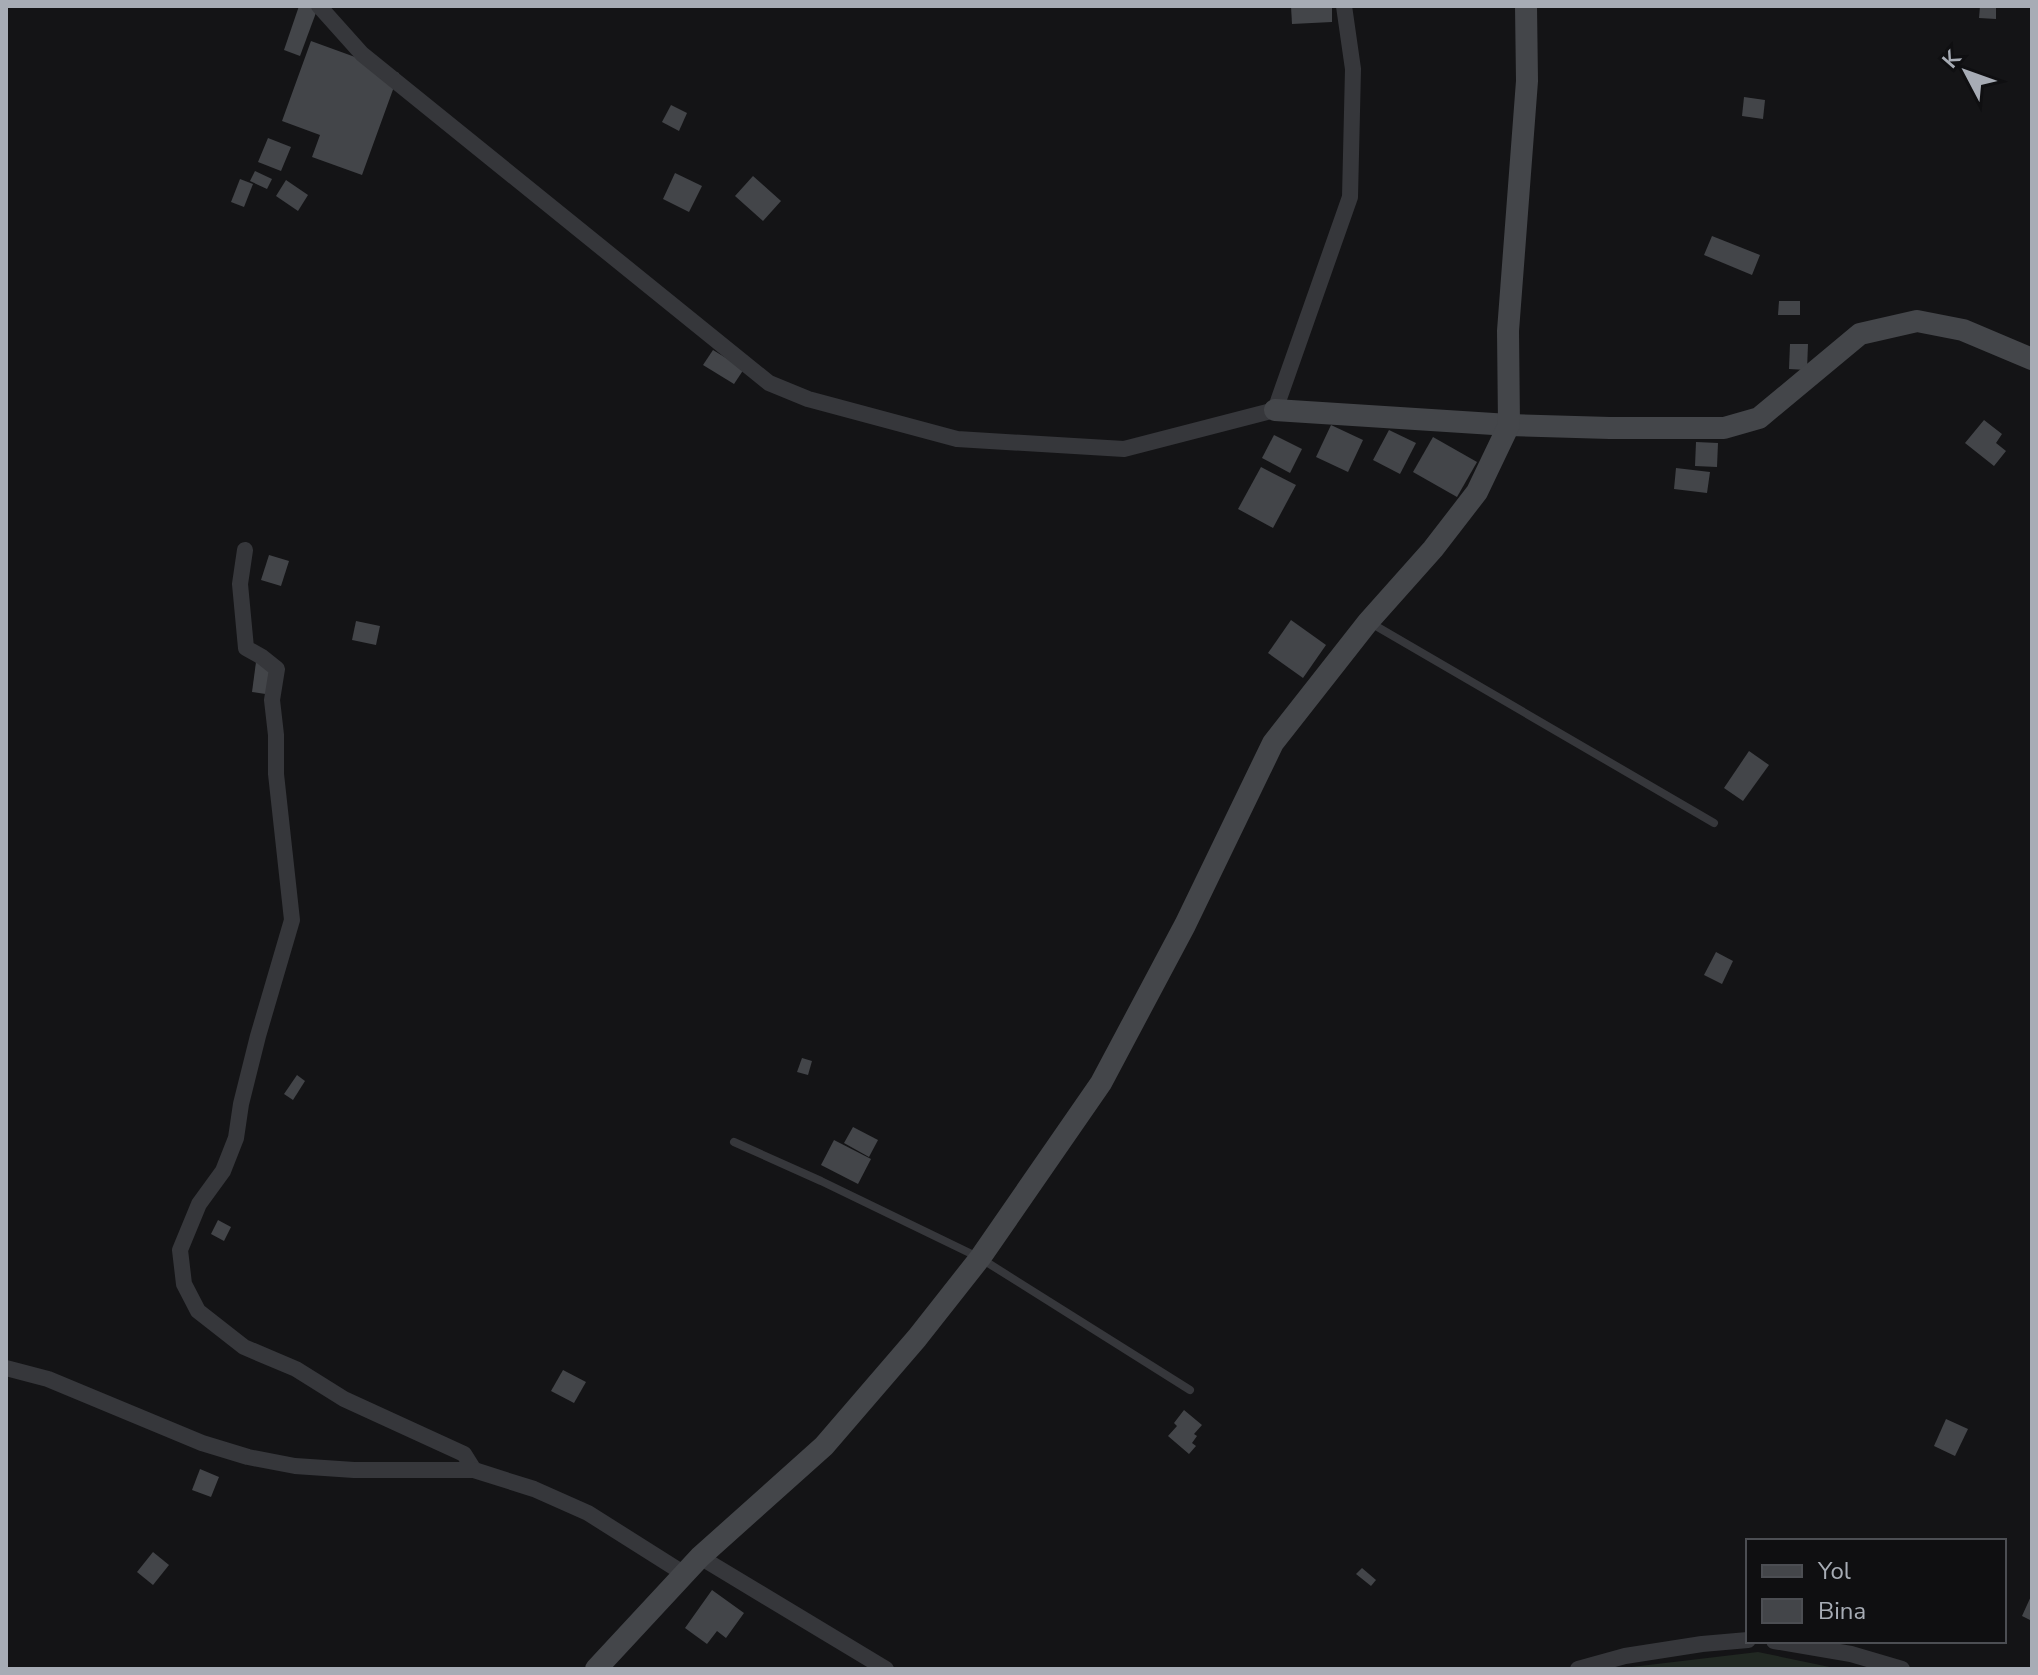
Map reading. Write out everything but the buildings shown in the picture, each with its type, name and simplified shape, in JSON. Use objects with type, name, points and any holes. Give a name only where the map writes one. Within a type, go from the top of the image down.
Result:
[{"type":"street","points":[[319,6],[362,54],[769,383],[808,399],[957,439],[1124,449],[1275,410],[1509,425],[1724,428],[1759,418],[1860,334],[1917,321],[1963,330],[2032,359]]},
{"type":"street","points":[[1275,410],[1350,197],[1353,69],[1344,6]]},
{"type":"street","points":[[596,1669],[683,1573],[824,1446],[917,1338],[980,1258],[1101,1083],[1185,925],[1273,743],[1368,622],[1433,549],[1477,492],[1509,425],[1508,331],[1527,81],[1526,6]]},
{"type":"street","points":[[245,550],[240,584],[246,648],[277,669],[272,700],[276,774],[292,920],[261,1024],[236,1138],[223,1171],[199,1204],[180,1250],[184,1284],[198,1311],[244,1347],[296,1369],[344,1399],[464,1454],[474,1470]]},
{"type":"street","points":[[6,1368],[48,1379],[202,1443],[248,1457],[295,1466],[354,1470],[474,1470],[534,1489],[588,1513],[683,1573]]},
{"type":"street","points":[[700,1557],[886,1669]]},
{"type":"street","points":[[1578,1669],[1625,1656],[1746,1640]]},
{"type":"street","points":[[1786,1643],[1851,1654],[1902,1669]]},
{"type":"lane","points":[[1368,622],[1714,823]]},
{"type":"lane","points":[[734,1142],[980,1258],[1190,1390]]},
{"type":"shaded area","points":[[1758,1652],[1839,1669],[1619,1669],[1623,1668]]}]
